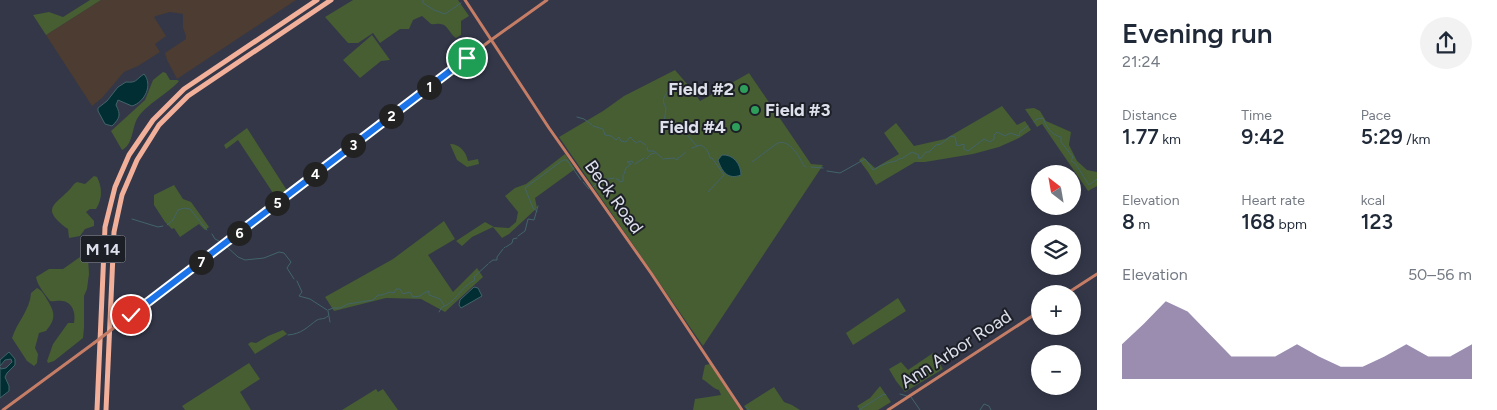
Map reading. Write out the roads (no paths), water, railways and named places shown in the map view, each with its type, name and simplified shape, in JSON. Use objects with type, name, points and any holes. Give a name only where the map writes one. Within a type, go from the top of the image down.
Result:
[{"type":"highway","points":[[282,23],[312,0]]},
{"type":"highway","name":"M 14","points":[[97,410],[104,232],[112,195],[124,166],[143,132],[176,96],[196,80],[317,0]]},
{"type":"highway","name":"M 14","points":[[106,410],[113,240],[120,201],[131,171],[155,131],[182,102],[206,83],[331,0]]},
{"type":"highway","points":[[293,25],[336,0]]},
{"type":"main road","name":"Beck Road","points":[[465,0],[553,134],[671,301],[742,410]]},
{"type":"main road","points":[[4,410],[490,40],[547,0]]},
{"type":"main road","points":[[1080,285],[1097,274]]},
{"type":"main road","name":"Ann Arbor Road","points":[[888,410],[1031,317]]},
{"type":"waterway","points":[[423,0],[423,3],[445,14],[461,3]]},
{"type":"waterway","points":[[671,79],[664,100],[666,108],[664,123],[685,133],[697,146]]},
{"type":"waterway","points":[[577,117],[584,119],[592,125]]},
{"type":"waterway","points":[[1034,122],[1037,119],[1043,118],[1047,127],[1057,136],[1061,137],[1061,142],[1073,157],[1071,161],[1075,163],[1089,185],[1097,179]]},
{"type":"waterway","points":[[593,126],[603,129],[605,135],[611,136],[616,140],[619,137],[621,141],[626,142],[630,137],[637,143]]},
{"type":"waterway","points":[[827,171],[840,173],[865,159],[873,170],[903,158],[912,152],[919,155],[918,158],[921,158],[926,152],[929,152],[936,145],[941,144],[951,136],[955,137],[957,146],[964,144],[964,149],[968,151],[984,139],[990,142],[994,139],[994,135],[997,132],[1005,136],[1010,133],[1019,136],[1020,132],[1028,126]]},
{"type":"waterway","points":[[638,142],[640,141],[646,145]]},
{"type":"waterway","points":[[752,162],[776,144],[782,143],[790,146],[806,167]]},
{"type":"waterway","points":[[692,148],[700,145],[704,147],[710,158],[712,158],[724,175]]},
{"type":"waterway","points":[[647,147],[648,151],[654,151],[662,158]]},
{"type":"waterway","points":[[680,157],[686,152]]},
{"type":"waterway","points":[[646,159],[655,153]]},
{"type":"waterway","points":[[663,159],[674,158],[677,160],[679,157]]},
{"type":"waterway","points":[[635,164],[644,158]]},
{"type":"waterway","points":[[537,211],[533,208],[525,188],[563,160],[567,160],[581,180]]},
{"type":"waterway","points":[[624,174],[626,168],[631,164],[627,162],[632,161],[633,163]]},
{"type":"waterway","points":[[811,167],[823,168]]},
{"type":"waterway","points":[[616,179],[620,182],[623,181],[623,175]]},
{"type":"waterway","points":[[708,192],[724,175]]},
{"type":"waterway","points":[[601,180],[614,178]]},
{"type":"waterway","points":[[593,187],[600,180]]},
{"type":"waterway","points":[[583,182],[589,189]]},
{"type":"waterway","points":[[518,236],[525,231],[528,219],[534,220],[538,206]]},
{"type":"waterway","points":[[167,225],[173,220],[178,210],[184,208],[190,209],[207,230]]},
{"type":"waterway","points":[[132,219],[158,227],[163,226]]},
{"type":"waterway","points":[[212,234],[219,241]]},
{"type":"waterway","points":[[506,247],[512,243],[513,239],[517,238]]},
{"type":"waterway","points":[[226,246],[238,257],[245,260],[264,258],[279,252],[284,253],[291,262],[287,268],[294,279]]},
{"type":"waterway","points":[[489,263],[497,260],[503,249]]},
{"type":"waterway","points":[[439,312],[442,307],[475,280],[474,277],[488,264]]},
{"type":"waterway","points":[[297,281],[302,292],[299,296],[310,299],[327,310]]},
{"type":"waterway","points":[[328,310],[340,308],[348,304],[373,300],[378,295],[394,293],[396,289],[400,289],[403,294],[410,292],[413,297],[420,296],[429,291],[429,295],[440,299],[444,305]]},
{"type":"waterway","points":[[328,311],[330,322]]},
{"type":"waterway","points":[[288,335],[301,332],[317,320],[328,316]]},
{"type":"waterway","points":[[859,410],[884,394],[886,395]]},
{"type":"waterway","points":[[900,394],[907,396]]},
{"type":"waterway","points":[[911,397],[920,410]]},
{"type":"waterway","points":[[980,410],[984,404],[989,406],[991,410]]},
{"type":"waterway","points":[[746,407],[749,410]]},
{"type":"place","name":"Field #2","points":[[744,89]]},
{"type":"place","name":"Field #3","points":[[755,110]]},
{"type":"place","name":"Field #4","points":[[736,127]]}]
